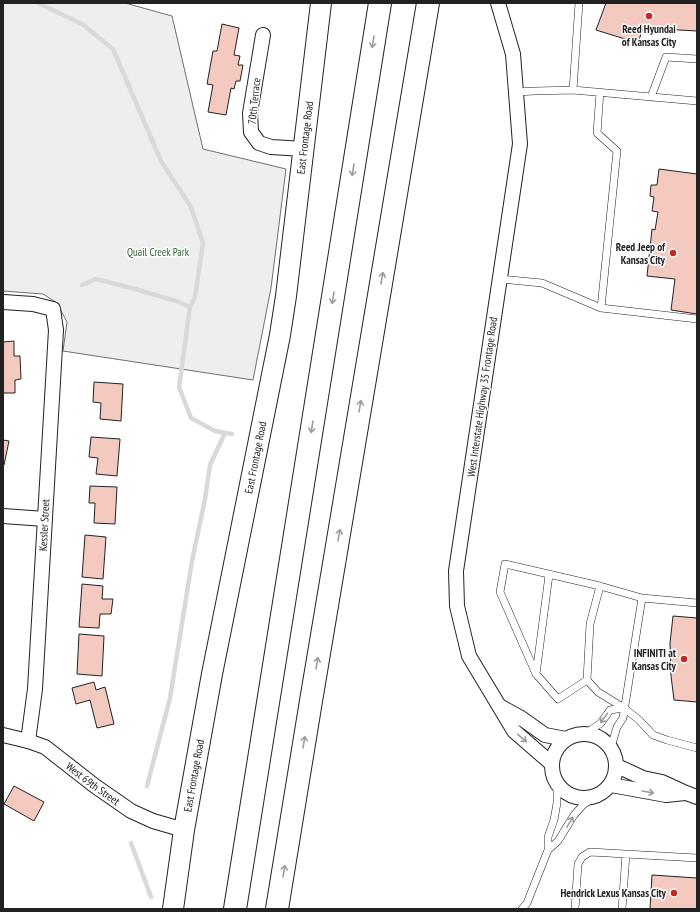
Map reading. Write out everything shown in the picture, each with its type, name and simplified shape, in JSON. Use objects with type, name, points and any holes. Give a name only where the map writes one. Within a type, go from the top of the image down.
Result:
[{"type":"highway","points":[[234,909],[380,3]]},
{"type":"highway","points":[[277,909],[428,3]]},
{"type":"street","name":"East Frontage Road","points":[[173,909],[184,830],[212,674],[280,335],[321,3]]},
{"type":"street","name":"West Interstate Highway 35 Frontage Road","points":[[498,3],[513,54],[520,144],[456,572],[457,606],[470,656],[514,731],[552,764]]},
{"type":"street","name":"70th Terrace","points":[[263,35],[250,114],[251,132],[259,143],[271,147],[304,149]]},
{"type":"street","name":"Kessler Street","points":[[3,302],[33,304],[54,309],[56,330],[35,689],[28,741]]},
{"type":"street","points":[[3,516],[45,518]]},
{"type":"street","points":[[500,707],[521,718],[544,735],[566,739]]},
{"type":"street","points":[[585,734],[604,740],[611,747],[617,766],[611,785],[594,797],[584,799],[573,797],[564,792],[557,784],[553,775],[552,764],[554,754],[566,739],[575,735],[585,734]]},
{"type":"street","name":"West 69th Street","points":[[3,735],[45,747],[95,786],[131,811],[153,821],[184,830]]},
{"type":"street","points":[[617,766],[643,778],[662,782],[691,795]]},
{"type":"street","points":[[611,785],[666,795],[691,795]]},
{"type":"lane","points":[[573,90],[580,3]]},
{"type":"lane","points":[[651,97],[666,57],[697,59]]},
{"type":"lane","points":[[516,92],[535,90],[573,90],[697,101]]},
{"type":"lane","points":[[600,92],[597,133],[617,151],[601,308]]},
{"type":"lane","points":[[500,278],[542,283],[601,308],[697,319]]},
{"type":"lane","points":[[587,680],[558,699],[536,674],[500,592],[505,564],[600,586],[642,598],[697,603]]},
{"type":"lane","points":[[536,674],[549,575]]},
{"type":"lane","points":[[600,586],[590,624],[587,680],[598,692],[624,708],[639,720],[653,735],[697,748]]},
{"type":"lane","points":[[611,747],[617,727],[623,718],[642,598]]},
{"type":"lane","points":[[585,734],[601,723],[610,710],[624,708]]},
{"type":"lane","points":[[522,909],[527,903],[548,850],[548,837],[554,820],[557,803],[557,784]]},
{"type":"lane","points":[[548,850],[558,841],[574,814],[594,797]]},
{"type":"lane","points":[[575,909],[578,864],[582,857],[590,852],[697,858]]},
{"type":"lane","points":[[622,909],[626,854]]},
{"type":"green space","name":"Quail Creek Park","points":[[3,3],[125,3],[172,16],[203,149],[286,169],[271,288],[253,380],[63,351],[67,322],[57,303],[43,294],[3,291]]},
{"type":"building","name":"Reed Hyundai of Kansas City","points":[[606,3],[697,3],[697,31],[643,28],[638,43],[596,30]]},
{"type":"building","points":[[222,24],[239,28],[234,55],[240,56],[238,65],[243,65],[240,81],[236,81],[234,89],[231,88],[226,115],[208,112],[213,85],[207,84],[213,51],[217,51]]},
{"type":"building","name":"Reed Jeep of Kansas City","points":[[659,169],[697,174],[697,314],[671,310],[675,279],[647,276],[652,229],[655,230],[658,212],[652,211],[654,197],[650,196],[651,185],[657,185]]},
{"type":"building","points":[[14,341],[14,356],[20,356],[21,379],[15,380],[15,393],[3,393],[3,342]]},
{"type":"building","points":[[94,382],[123,384],[121,421],[100,419],[101,403],[93,402]]},
{"type":"building","points":[[91,437],[120,439],[117,476],[96,474],[98,458],[89,457]]},
{"type":"building","points":[[3,440],[9,441],[4,465],[3,465]]},
{"type":"building","points":[[90,486],[117,487],[115,524],[94,523],[95,503],[89,503]]},
{"type":"building","points":[[85,535],[106,537],[103,579],[82,577]]},
{"type":"building","points":[[82,584],[103,586],[102,599],[113,599],[111,614],[100,614],[99,628],[79,627]]},
{"type":"building","name":"INFINITI at Kansas City","points":[[673,616],[697,618],[697,702],[674,700],[671,676],[670,643]]},
{"type":"building","points":[[79,634],[104,636],[102,676],[77,674]]},
{"type":"building","points":[[94,682],[96,690],[105,687],[114,724],[97,728],[90,700],[76,704],[72,688]]},
{"type":"building","points":[[14,786],[44,802],[34,821],[4,804]]},
{"type":"building","name":"Hendrick Lexus Kansas City","points":[[652,875],[697,878],[697,909],[650,909]]},
{"type":"waterway","points":[[38,3],[82,24],[113,49],[161,161],[191,207],[203,243],[195,297],[190,307],[179,387],[191,418],[215,431],[232,434]]},
{"type":"waterway","points":[[82,285],[96,279],[176,301],[190,307]]},
{"type":"waterway","points":[[147,786],[170,698],[192,561],[205,499],[210,465],[225,433]]},
{"type":"waterway","points":[[131,843],[151,897]]},
{"type":"place","name":"Reed Hyundai of Kansas City","points":[[649,16]]},
{"type":"place","name":"Reed Jeep of Kansas City","points":[[673,253]]},
{"type":"place","name":"INFINITI at Kansas City","points":[[684,659]]},
{"type":"place","name":"Hendrick Lexus Kansas City","points":[[674,893]]}]
